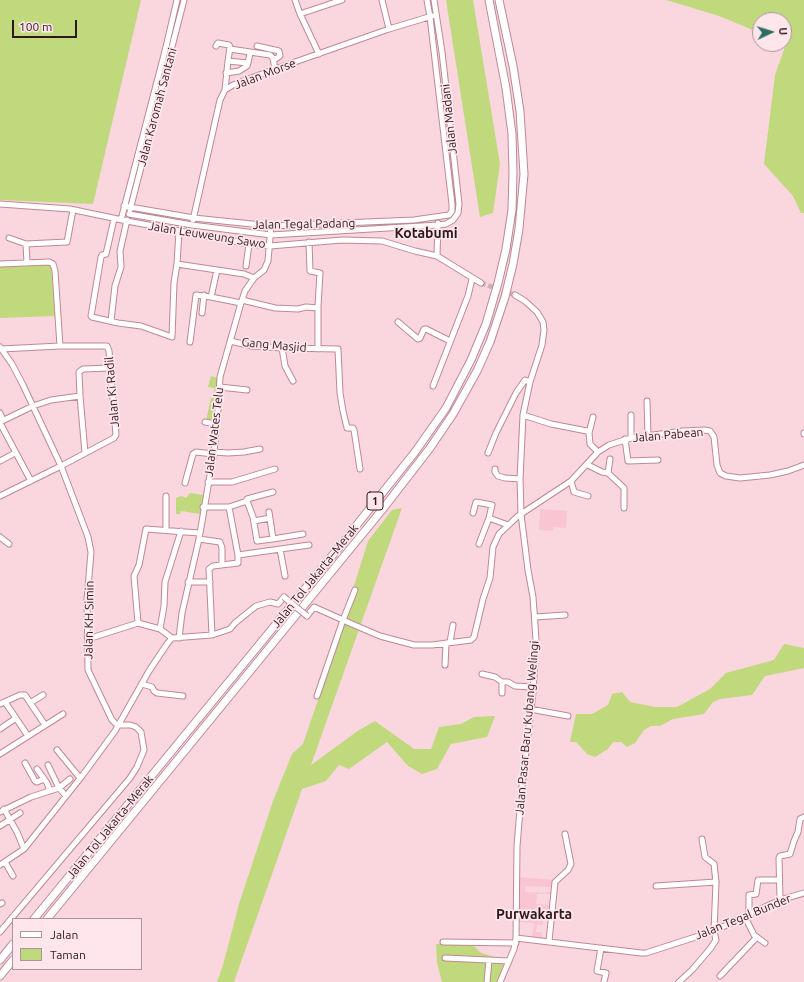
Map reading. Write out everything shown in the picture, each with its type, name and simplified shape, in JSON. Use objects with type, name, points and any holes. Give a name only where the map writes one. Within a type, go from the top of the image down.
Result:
[{"type":"highway","name":"Jalan Tol Jakarta–Merak","points":[[35,918],[336,551],[414,452],[446,408],[471,360],[486,324],[506,249],[512,210],[514,173],[512,134],[506,88],[488,0]]},
{"type":"highway","name":"Jalan Tol Jakarta–Merak","points":[[48,918],[382,510],[430,448],[453,414],[477,371],[490,342],[505,297],[513,264],[520,223],[524,174],[520,111],[513,66],[498,0]]},
{"type":"highway","points":[[0,960],[12,945]]},
{"type":"highway","points":[[0,976],[12,961]]},
{"type":"street","name":"Jalan Karomah Santani","points":[[121,220],[177,0]]},
{"type":"street","name":"Jalan Karomah Santani","points":[[111,321],[115,286],[122,267],[120,251],[184,0]]},
{"type":"street","points":[[295,0],[319,54]]},
{"type":"street","points":[[300,14],[342,0]]},
{"type":"street","points":[[382,0],[389,29]]},
{"type":"street","name":"Jalan Madani","points":[[427,0],[452,204],[452,212],[449,215]]},
{"type":"street","name":"Jalan Madani","points":[[434,0],[437,14],[459,204],[458,213],[453,220]]},
{"type":"street","name":"Jalan Morse","points":[[192,225],[220,100],[225,90],[233,85],[275,69],[389,29],[437,14]]},
{"type":"street","points":[[216,46],[218,43],[229,45],[230,49],[225,90]]},
{"type":"street","points":[[257,46],[279,51],[280,56],[274,60]]},
{"type":"street","points":[[230,49],[270,55],[274,60],[275,69]]},
{"type":"street","points":[[165,51],[171,52]]},
{"type":"street","points":[[226,73],[239,71],[247,66],[250,53]]},
{"type":"street","points":[[228,61],[248,63]]},
{"type":"street","points":[[145,126],[152,128]]},
{"type":"street","name":"Jalan Leuweung Sawo","points":[[0,204],[73,210],[249,244],[270,246],[342,240],[374,240],[437,256]]},
{"type":"street","name":"Jalan Tegal Padang","points":[[124,206],[194,218],[271,226],[414,220],[437,217]]},
{"type":"street","points":[[9,238],[26,244],[67,242],[73,210]]},
{"type":"street","name":"Jalan Tegal Padang","points":[[129,214],[192,225],[271,235],[438,225]]},
{"type":"street","points":[[438,225],[446,224],[453,220],[449,215],[437,217],[437,256],[472,279],[481,283]]},
{"type":"street","points":[[114,219],[106,254],[102,255],[101,257],[91,316],[140,326],[172,337],[174,283],[179,231]]},
{"type":"street","points":[[414,220],[414,227]]},
{"type":"street","name":"Jalan Wates Telu","points":[[179,638],[182,613],[199,536],[214,453],[220,377],[245,291],[254,278],[260,275],[267,266],[271,226]]},
{"type":"street","points":[[309,242],[310,271],[320,273],[318,348]]},
{"type":"street","points":[[26,244],[27,263]]},
{"type":"street","points":[[246,266],[249,244]]},
{"type":"street","points":[[0,264],[51,262],[55,267],[60,346]]},
{"type":"street","points":[[177,264],[244,274],[254,278]]},
{"type":"street","points":[[211,297],[217,270]]},
{"type":"street","points":[[433,386],[468,296],[472,279]]},
{"type":"street","points":[[190,342],[196,295],[204,295],[275,308],[298,309],[318,307]]},
{"type":"street","points":[[202,313],[204,295]]},
{"type":"street","name":"Jalan Pasar Baru Kubang Welingi","points":[[500,982],[516,940],[517,846],[536,640],[533,596],[521,514],[520,479],[523,415],[530,382],[543,341],[544,326],[534,309],[515,295]]},
{"type":"street","points":[[398,322],[418,339],[420,338],[424,329],[426,329],[450,341]]},
{"type":"street","name":"Gang Masjid","points":[[230,341],[252,346],[338,349],[342,405],[347,428],[353,428],[354,430],[360,469]]},
{"type":"street","name":"Jalan Ki Radil","points":[[1,348],[107,346],[109,351],[116,435],[114,438],[85,453]]},
{"type":"street","name":"Jalan KH Simin","points":[[1,348],[23,384],[62,466],[90,544],[87,600],[88,670],[112,720],[118,724]]},
{"type":"street","points":[[282,348],[285,366],[292,381]]},
{"type":"street","points":[[0,496],[62,466],[85,453],[79,372],[80,370],[110,368]]},
{"type":"street","points":[[488,453],[496,433],[516,393],[524,380],[530,382]]},
{"type":"street","points":[[220,387],[247,390]]},
{"type":"street","points":[[1,422],[33,406],[51,400],[80,396]]},
{"type":"street","points":[[647,401],[648,436]]},
{"type":"street","points":[[0,413],[1,422],[15,453],[31,481]]},
{"type":"street","points":[[523,415],[551,424],[587,431],[589,433]]},
{"type":"street","points":[[631,415],[628,438],[628,461],[658,460]]},
{"type":"street","points":[[593,417],[589,433],[590,444],[598,452]]},
{"type":"street","points":[[205,422],[216,424]]},
{"type":"street","name":"Jalan Pabean","points":[[448,642],[468,640],[474,637],[483,599],[490,578],[495,540],[503,529],[521,514],[571,481],[588,465],[598,452],[609,445],[628,438],[689,430],[704,430],[710,431],[714,437],[717,465],[723,475],[740,478],[770,475],[788,471],[804,465]]},
{"type":"street","points":[[184,483],[193,454],[196,452],[244,452],[260,449]]},
{"type":"street","points":[[0,461],[15,453]]},
{"type":"street","points":[[608,473],[610,459]]},
{"type":"street","points":[[588,465],[602,472],[608,473],[624,488],[624,508]]},
{"type":"street","points":[[208,482],[232,482],[275,469]]},
{"type":"street","points":[[495,469],[498,476],[520,479]]},
{"type":"street","points":[[571,481],[574,492],[588,496]]},
{"type":"street","points":[[204,507],[229,507],[248,499],[273,492]]},
{"type":"street","points":[[166,496],[166,530]]},
{"type":"street","points":[[246,501],[248,502],[254,521],[257,541],[303,534]]},
{"type":"street","points":[[473,513],[476,502],[492,505],[489,518],[479,544]]},
{"type":"street","points":[[212,635],[209,570],[211,567],[222,564],[237,564],[238,555],[229,507]]},
{"type":"street","points":[[269,512],[273,539]]},
{"type":"street","points":[[254,521],[270,518]]},
{"type":"street","points":[[489,518],[508,525]]},
{"type":"street","points":[[138,623],[134,576],[139,565],[146,529],[181,532],[220,542],[222,548],[222,564]]},
{"type":"street","points":[[160,629],[164,606],[165,582],[181,532]]},
{"type":"street","points":[[0,537],[9,544]]},
{"type":"street","points":[[238,555],[309,545]]},
{"type":"street","points":[[280,549],[285,576]]},
{"type":"street","points":[[188,582],[210,582]]},
{"type":"street","points":[[318,696],[343,620],[355,590]]},
{"type":"street","points":[[88,639],[138,623],[160,629],[172,638],[212,635],[230,629],[256,606],[270,602],[278,604],[284,598],[308,616],[314,608],[398,642],[424,645],[448,642]]},
{"type":"street","points":[[535,617],[565,615]]},
{"type":"street","points":[[445,665],[452,625]]},
{"type":"street","points":[[14,876],[2,864],[24,849],[80,778],[101,750],[160,653],[172,638]]},
{"type":"street","points":[[482,674],[495,677],[502,682],[508,682],[515,686],[532,687]]},
{"type":"street","points":[[502,682],[502,693]]},
{"type":"street","points":[[142,684],[152,687],[157,693],[183,696]]},
{"type":"street","points":[[28,736],[16,718],[2,703],[22,694],[25,695],[45,725]]},
{"type":"street","points":[[30,703],[43,695]]},
{"type":"street","points":[[530,709],[568,716]]},
{"type":"street","points":[[0,754],[63,714]]},
{"type":"street","points":[[0,729],[16,718]]},
{"type":"street","points":[[0,932],[137,767],[144,750],[141,732],[136,727],[118,724]]},
{"type":"street","points":[[57,750],[80,778]]},
{"type":"street","points":[[25,763],[35,781],[37,782],[44,779]]},
{"type":"street","points":[[48,764],[59,788],[66,796]]},
{"type":"street","points":[[37,769],[50,791]]},
{"type":"street","points":[[24,849],[10,820],[2,811],[31,797],[59,788],[70,779]]},
{"type":"street","points":[[0,826],[20,813]]},
{"type":"street","points":[[780,900],[778,858],[790,854],[798,832],[800,819],[804,817]]},
{"type":"street","points":[[549,941],[555,882],[568,870],[571,864],[565,834]]},
{"type":"street","points":[[679,982],[692,970],[716,940],[714,931],[716,882],[714,864],[705,857],[702,839]]},
{"type":"street","points":[[765,943],[757,938],[747,916],[749,895],[756,894],[758,880],[779,880]]},
{"type":"street","points":[[656,886],[716,882]]},
{"type":"street","name":"Jalan Tegal Bunder","points":[[443,942],[516,940],[549,941],[643,953],[714,931],[780,900],[804,894]]},
{"type":"street","points":[[720,976],[757,938]]},
{"type":"street","points":[[601,948],[597,971],[606,974],[604,982]]},
{"type":"street","points":[[445,958],[509,961]]},
{"type":"street","points":[[487,982],[490,960]]},
{"type":"shaded area","points":[[540,509],[567,511],[566,528],[553,527],[553,531],[539,530]]},
{"type":"shaded area","points":[[518,877],[554,880],[553,894],[537,894],[536,904],[554,905],[549,939],[532,937],[534,923],[519,922],[519,910],[523,910],[519,909]],"holes":[[[525,886],[551,887],[551,892],[525,892]],[[544,917],[550,917],[548,938],[542,937],[542,932],[536,932],[537,925],[543,925]]]},
{"type":"green space","points":[[0,0],[141,0],[93,204],[0,200]]},
{"type":"green space","points":[[446,0],[473,0],[500,164],[493,213],[480,217]]},
{"type":"green space","points":[[666,0],[804,0],[804,213],[801,213],[793,196],[764,164],[775,75],[783,52],[792,52],[792,12],[752,12],[752,30],[719,16]]},
{"type":"green space","points":[[0,265],[51,265],[55,316],[0,318]]},
{"type":"green space","points":[[211,376],[218,378],[215,422],[206,421],[211,398],[215,398],[214,388],[208,387]]},
{"type":"green space","points":[[190,493],[204,495],[200,514],[181,511],[180,514],[176,514],[176,498],[181,496],[186,498]]},
{"type":"green space","points":[[402,508],[311,765],[359,730],[375,721],[414,749],[431,749],[439,727],[461,724],[474,717],[495,716],[487,737],[451,744],[437,769],[422,774],[408,766],[387,742],[349,769],[339,765],[326,781],[302,789],[234,982],[217,982],[239,904],[273,801],[292,754],[303,744],[368,541],[392,510]]},
{"type":"green space","points":[[784,644],[804,648],[804,668],[765,676],[752,695],[720,699],[713,702],[704,714],[673,719],[660,726],[651,726],[644,730],[635,743],[627,747],[621,742],[613,742],[608,749],[595,757],[587,754],[576,742],[570,742],[576,714],[592,714],[608,705],[612,694],[622,692],[630,702],[655,707],[677,707],[710,689],[726,673],[774,660]]},
{"type":"green space","points":[[470,942],[481,953],[505,960],[497,982],[442,982],[437,963],[436,944]]},
{"type":"tunnel","points":[[481,283],[515,295]]},
{"type":"district","name":"Kotabumi","points":[[426,233]]},
{"type":"district","name":"Purwakarta","points":[[534,914]]}]
